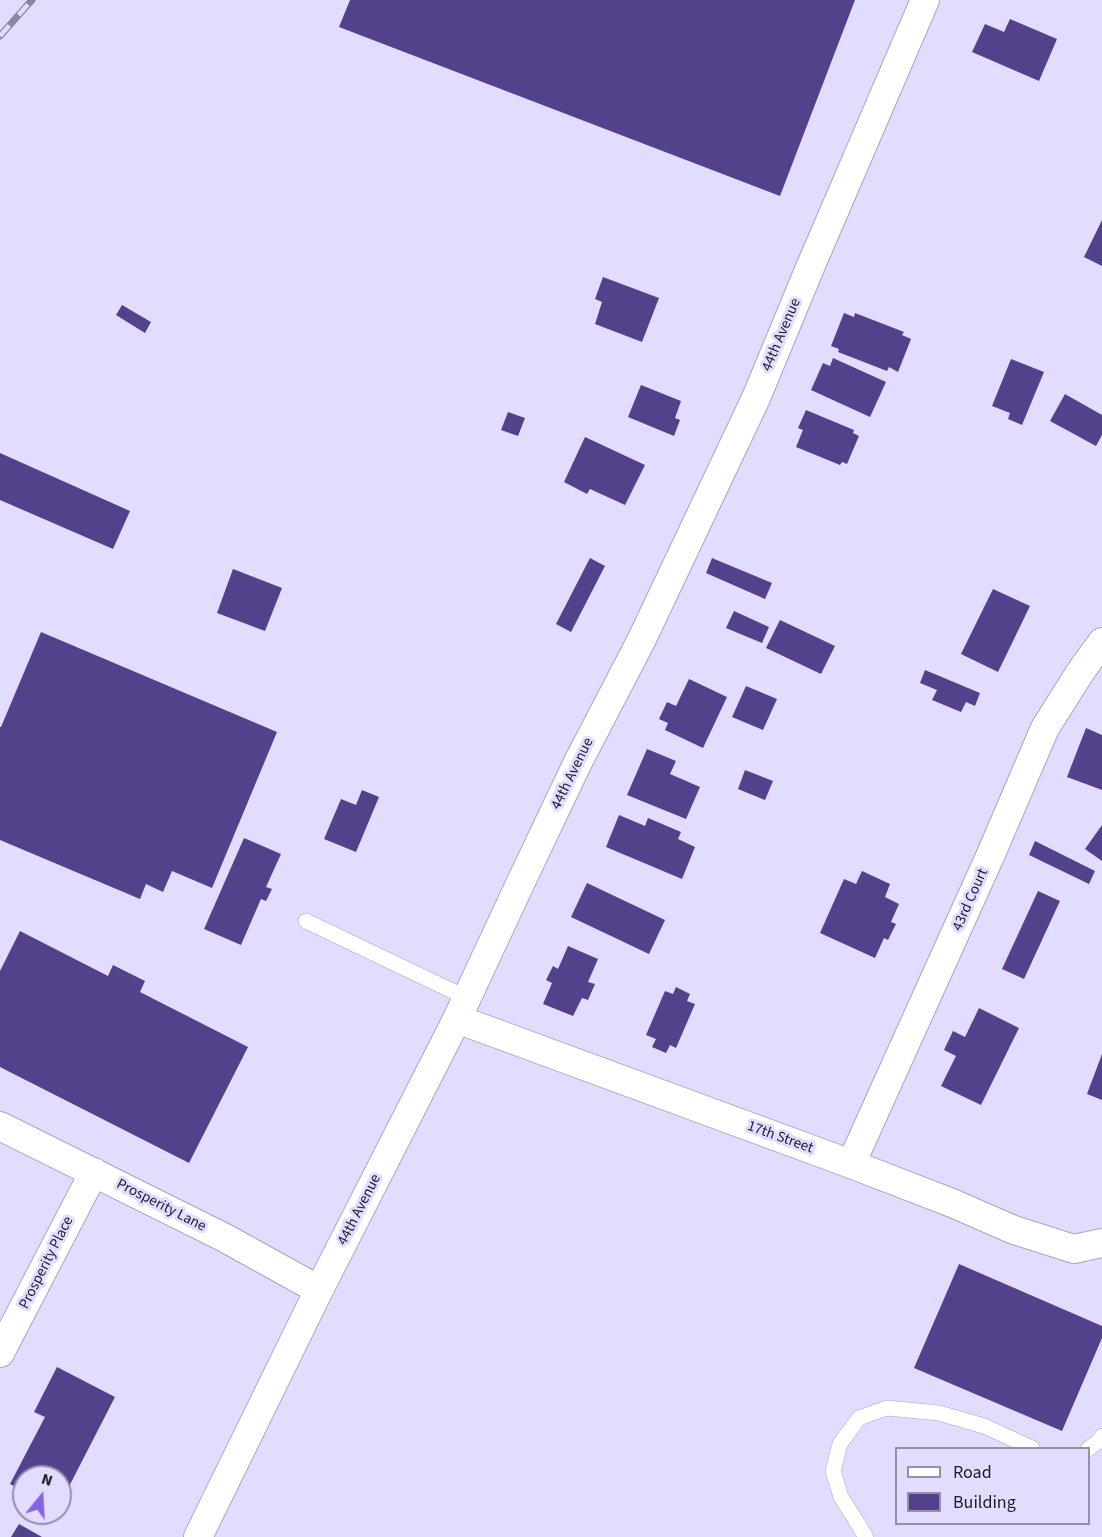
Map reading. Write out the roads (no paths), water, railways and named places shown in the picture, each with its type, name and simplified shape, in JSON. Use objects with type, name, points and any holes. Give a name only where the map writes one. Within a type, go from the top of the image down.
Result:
[{"type":"street","name":"44th Avenue","points":[[198,1537],[319,1290],[462,1008],[568,782],[641,641],[756,398],[925,0]]},
{"type":"street","name":"43rd Court","points":[[851,1164],[992,854],[1045,728],[1102,642]]},
{"type":"street","name":"17th Street","points":[[462,1008],[952,1203],[1014,1230],[1074,1250],[1102,1243]]},
{"type":"street","name":"Prosperity Lane","points":[[0,1126],[225,1238],[319,1290]]},
{"type":"street","name":"Prosperity Place","points":[[0,1353],[94,1172]]},
{"type":"lane","points":[[306,921],[462,1008]]},
{"type":"lane","points":[[866,1537],[841,1497],[834,1471],[840,1444],[860,1418],[887,1408],[939,1413],[984,1426],[1028,1447]]},
{"type":"lane","points":[[1090,1448],[1102,1436]]},
{"type":"railway","points":[[0,36],[32,0]]}]
